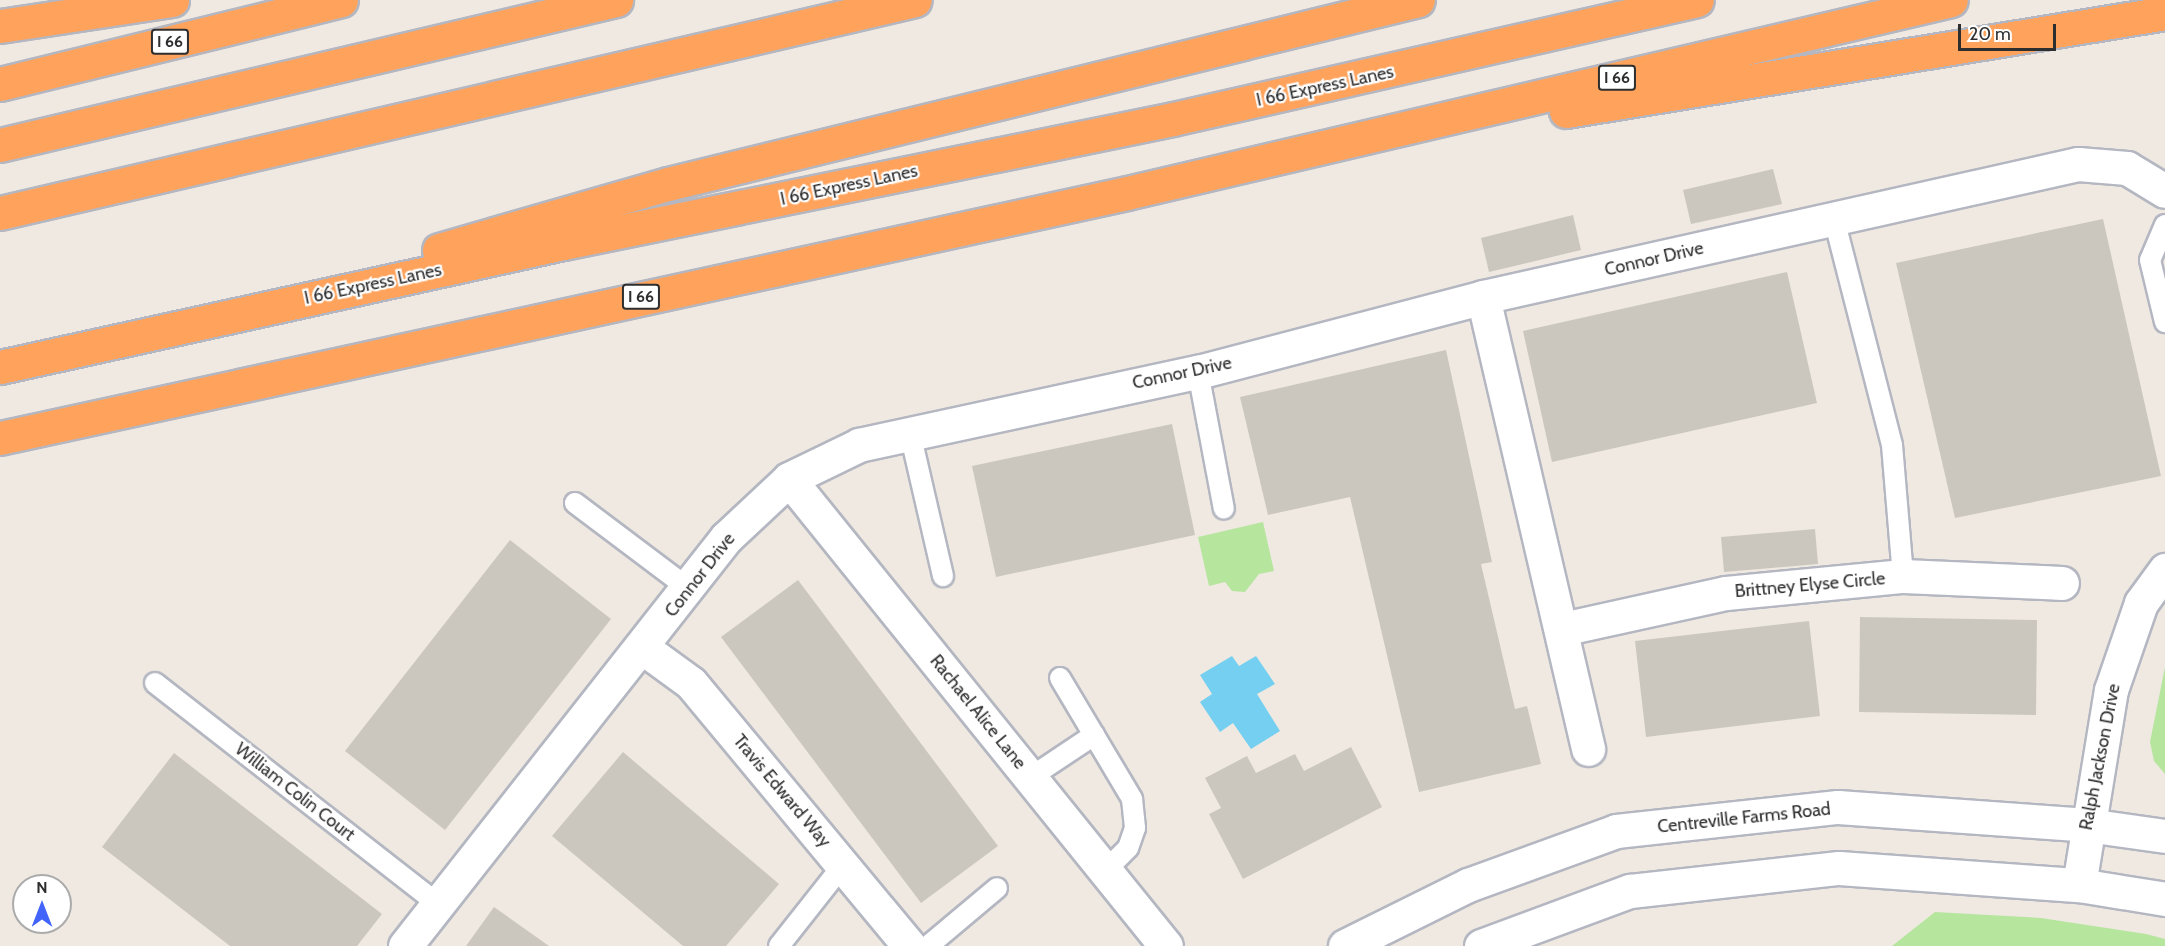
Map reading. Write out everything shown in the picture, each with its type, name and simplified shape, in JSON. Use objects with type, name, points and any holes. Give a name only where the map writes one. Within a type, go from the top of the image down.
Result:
[{"type":"highway","points":[[0,26],[172,0]]},
{"type":"highway","name":"I 66","points":[[0,84],[341,0]]},
{"type":"highway","points":[[0,145],[616,0]]},
{"type":"highway","points":[[8,211],[915,0]]},
{"type":"highway","points":[[192,323],[668,184],[1418,0]]},
{"type":"highway","name":"I 66 Express Lanes","points":[[0,367],[192,323],[1173,119],[1697,0]]},
{"type":"highway","name":"I 66","points":[[0,438],[1283,157],[1951,0]]},
{"type":"highway","points":[[1283,157],[2165,13]]},
{"type":"street","name":"Connor Drive","points":[[405,946],[435,902],[643,648],[726,538],[789,479],[859,445],[1198,372],[1483,297],[2078,164],[2127,168],[2165,190]]},
{"type":"street","points":[[1483,297],[1562,629],[1588,749]]},
{"type":"street","name":"Rachael Alice Lane","points":[[789,479],[1166,946]]},
{"type":"street","name":"Ralph Jackson Drive","points":[[2079,885],[2087,825],[2111,690],[2141,603],[2165,570]]},
{"type":"street","name":"Brittney Elyse Circle","points":[[1562,629],[1726,593],[1903,576],[2062,583]]},
{"type":"street","name":"Travis Edward Way","points":[[643,648],[692,683],[909,946]]},
{"type":"street","name":"Centreville Farms Road","points":[[1345,946],[1467,885],[1616,831],[1838,807],[2087,825],[2165,836]]},
{"type":"street","points":[[1481,946],[1630,891],[1839,868],[2079,885],[2165,899]]},
{"type":"lane","points":[[1834,219],[1892,445],[1903,576]]},
{"type":"lane","points":[[2165,225],[2150,260],[2165,322]]},
{"type":"lane","points":[[1198,372],[1224,509]]},
{"type":"lane","points":[[910,434],[943,576]]},
{"type":"lane","points":[[574,502],[688,588]]},
{"type":"lane","points":[[1060,678],[1132,799],[1135,828],[1128,848],[1106,870]]},
{"type":"lane","name":"William Colin Court","points":[[155,683],[435,902]]},
{"type":"lane","points":[[1031,777],[1094,735]]},
{"type":"lane","points":[[779,946],[843,865]]},
{"type":"lane","points":[[928,946],[997,888]]},
{"type":"green space","points":[[1263,522],[1274,571],[1259,574],[1245,592],[1232,591],[1225,582],[1209,586],[1198,537]]},
{"type":"green space","points":[[2165,667],[2165,774],[2154,761],[2150,742]]},
{"type":"green space","points":[[1935,912],[2041,918],[2146,934],[2165,939],[2165,946],[1892,946]]},
{"type":"water","points":[[1232,656],[1239,666],[1256,656],[1275,684],[1257,694],[1280,731],[1251,749],[1233,723],[1220,732],[1200,702],[1212,694],[1200,675]]},
{"type":"building","points":[[1773,169],[1782,204],[1691,224],[1683,190]]},
{"type":"building","points":[[1573,215],[1581,250],[1489,272],[1481,238]]},
{"type":"building","points":[[2103,219],[2161,476],[1955,518],[1896,263]]},
{"type":"building","points":[[1787,272],[1817,403],[1552,462],[1523,331]]},
{"type":"building","points":[[1446,350],[1492,562],[1481,564],[1515,709],[1527,706],[1541,764],[1419,792],[1350,497],[1268,515],[1240,397]]},
{"type":"building","points":[[1172,424],[1195,535],[996,577],[972,466]]},
{"type":"building","points":[[1815,529],[1818,564],[1724,572],[1721,537]]},
{"type":"building","points":[[510,540],[611,619],[445,830],[345,751]]},
{"type":"building","points":[[798,580],[998,846],[921,903],[721,637]]},
{"type":"building","points":[[1860,617],[2037,620],[2036,715],[1859,712]]},
{"type":"building","points":[[1809,621],[1820,716],[1646,737],[1635,641]]},
{"type":"building","points":[[1351,747],[1382,807],[1243,879],[1209,814],[1221,808],[1205,778],[1247,756],[1256,773],[1295,754],[1304,771]]},
{"type":"building","points":[[623,752],[779,884],[726,946],[683,946],[552,836]]},
{"type":"building","points":[[174,753],[382,914],[357,946],[230,946],[102,847]]},
{"type":"building","points":[[494,907],[549,946],[466,946]]}]
